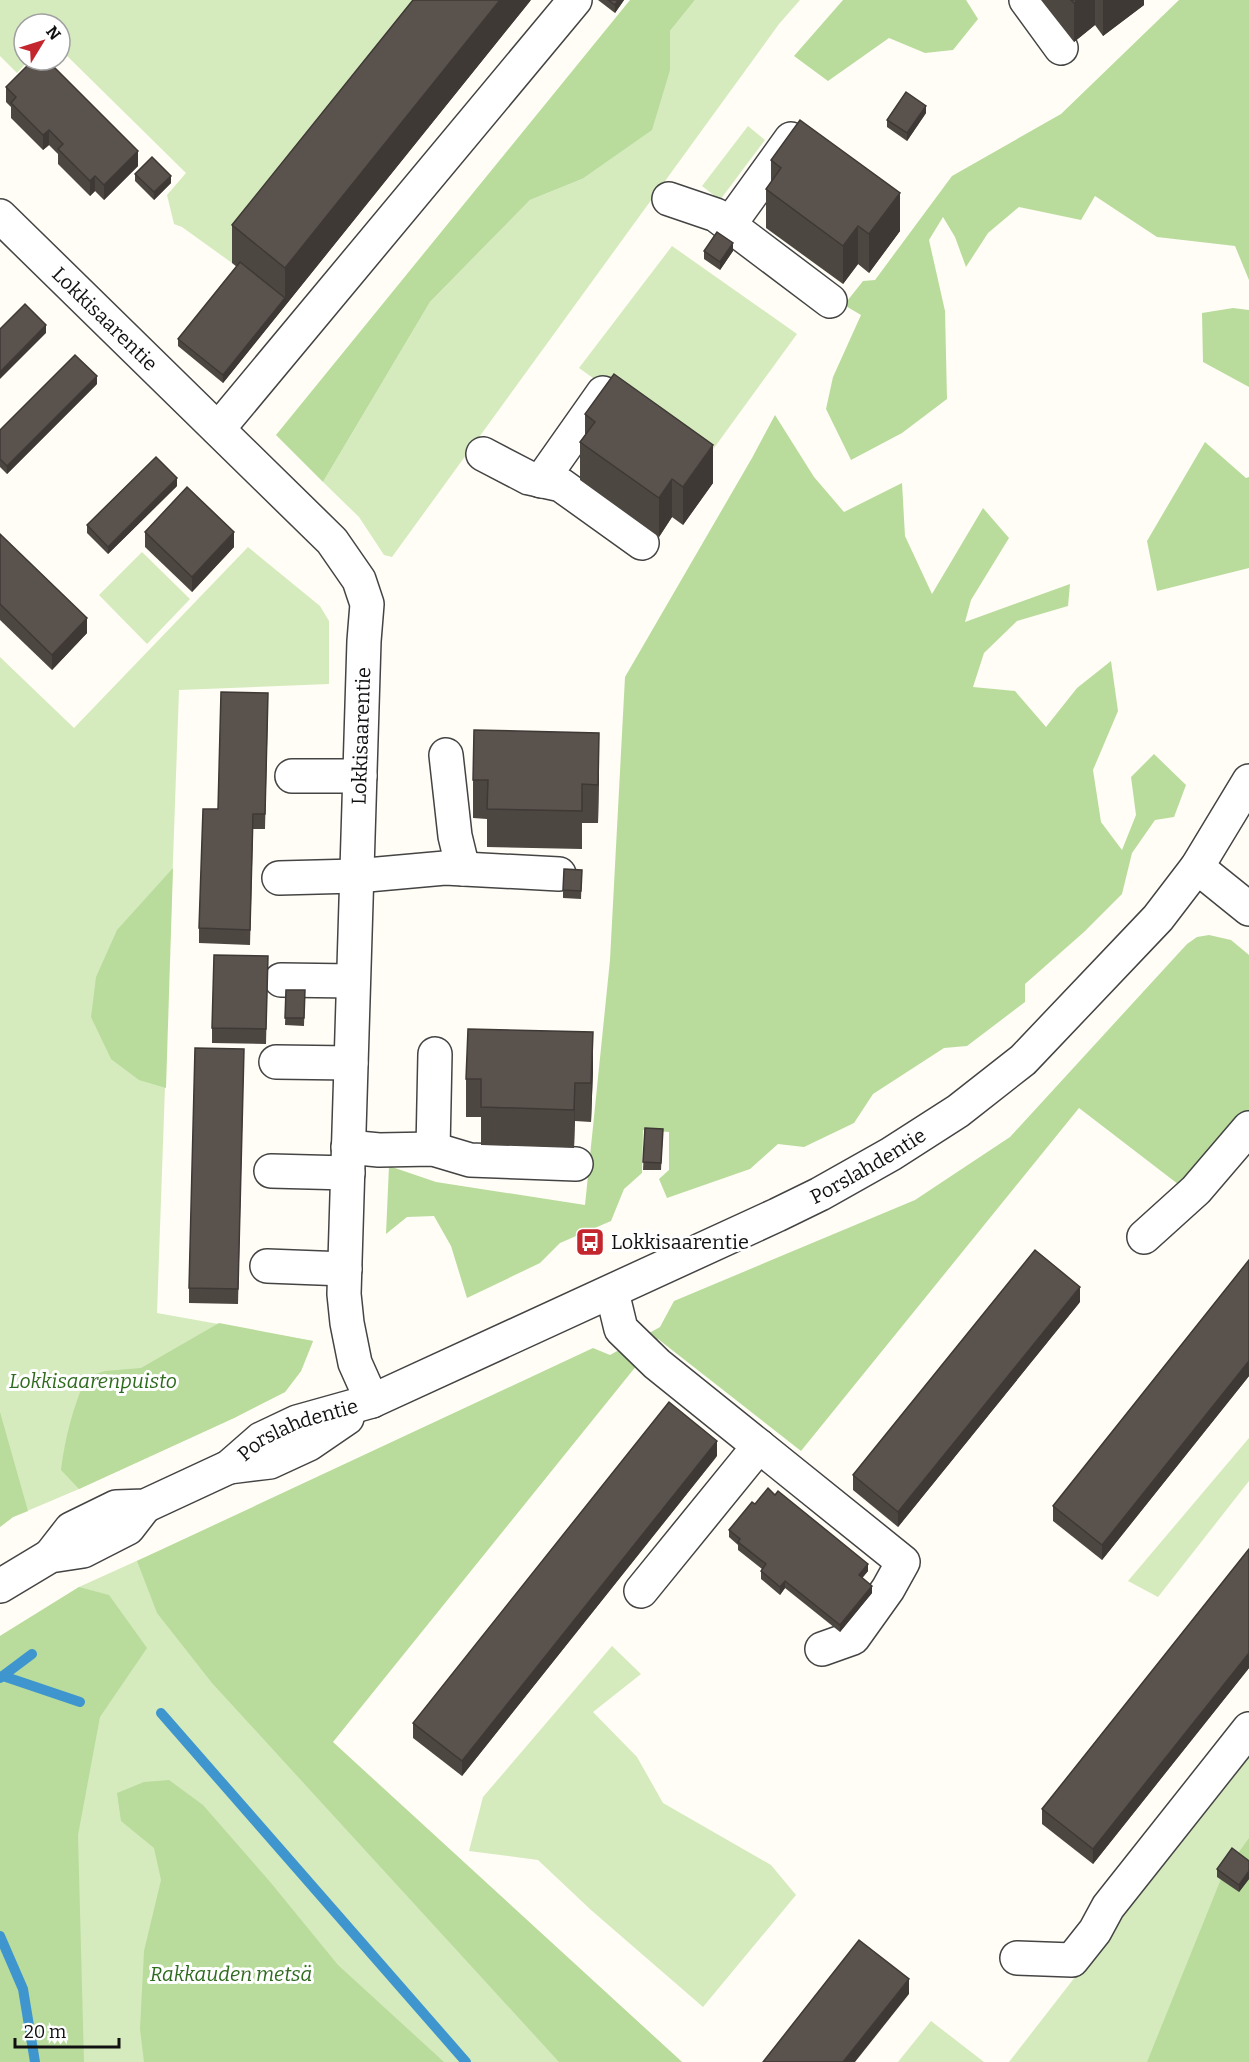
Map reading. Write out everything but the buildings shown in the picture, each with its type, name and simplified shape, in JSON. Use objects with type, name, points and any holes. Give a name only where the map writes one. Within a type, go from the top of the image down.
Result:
[{"type":"street","points":[[218,429],[575,0]]},
{"type":"street","points":[[1026,0],[1061,48]]},
{"type":"street","points":[[729,225],[790,139]]},
{"type":"street","points":[[669,199],[716,215],[830,301]]},
{"type":"street","name":"Lokkisaarentie","points":[[0,216],[332,541],[359,580],[377,594],[360,776],[344,1294],[347,1323],[356,1363],[372,1401]]},
{"type":"street","points":[[541,481],[603,393]]},
{"type":"street","points":[[483,454],[529,478],[561,485],[642,543]]},
{"type":"street","points":[[446,755],[455,836],[463,869]]},
{"type":"street","points":[[292,777],[360,776]]},
{"type":"street","name":"Porslahdentie","points":[[0,1586],[50,1556],[71,1529],[116,1507],[145,1506],[230,1467],[261,1439],[297,1422],[372,1401],[612,1292],[819,1194],[891,1154],[958,1111],[1023,1060],[1158,918],[1197,867],[1249,781]]},
{"type":"street","points":[[1197,867],[1249,909]]},
{"type":"street","points":[[279,878],[357,876],[445,868],[559,874]]},
{"type":"street","points":[[281,980],[353,981]]},
{"type":"street","points":[[434,1149],[435,1054]]},
{"type":"street","points":[[276,1062],[351,1063]]},
{"type":"street","points":[[1144,1237],[1196,1190],[1249,1128]]},
{"type":"street","points":[[271,1171],[348,1160],[379,1150],[434,1149],[470,1160],[576,1164]]},
{"type":"street","points":[[267,1266],[345,1269]]},
{"type":"street","points":[[612,1292],[621,1329],[657,1364],[903,1562],[888,1589],[853,1638],[822,1649]]},
{"type":"street","points":[[641,1591],[759,1446]]},
{"type":"street","points":[[1017,1958],[1072,1960],[1095,1930],[1108,1907],[1249,1729]]},
{"type":"green space","points":[[0,0],[444,0],[232,263],[182,227],[174,224],[167,195],[186,173],[72,61],[72,12],[12,12],[12,68],[0,56]]},
{"type":"green space","points":[[630,0],[695,0],[670,31],[670,70],[652,130],[582,179],[530,200],[430,302],[323,482],[276,435]]},
{"type":"green space","points":[[695,0],[800,0],[779,24],[392,557],[384,555],[359,517],[323,482],[430,302],[530,200],[582,179],[670,70],[670,31]]},
{"type":"green space","points":[[843,0],[966,0],[978,19],[953,50],[925,53],[889,38],[828,81],[794,56]]},
{"type":"green space","points":[[1179,0],[1249,0],[1249,280],[1235,246],[1157,237],[1095,196],[1081,220],[1019,207],[988,233],[966,267],[955,237],[943,217],[929,240],[945,311],[947,399],[902,433],[851,460],[826,409],[833,377],[861,315],[844,305],[863,281],[875,280],[952,176],[1061,114]]},
{"type":"green space","points":[[748,126],[765,140],[720,200],[702,186]]},
{"type":"green space","points":[[672,246],[797,334],[706,459],[579,368]]},
{"type":"green space","points":[[1233,308],[1249,310],[1249,387],[1203,362],[1202,313]]},
{"type":"green space","points":[[775,415],[814,477],[844,512],[902,483],[905,536],[932,594],[983,508],[1009,538],[971,600],[965,622],[1070,584],[1068,606],[1017,621],[984,653],[973,687],[1015,691],[1046,727],[1077,688],[1111,661],[1118,711],[1093,770],[1101,822],[1122,850],[1136,815],[1131,777],[1154,754],[1186,785],[1174,817],[1155,820],[1132,853],[1122,894],[1084,932],[1025,984],[1025,1002],[967,1046],[944,1048],[873,1094],[854,1123],[804,1147],[778,1144],[750,1169],[667,1198],[659,1179],[669,1170],[669,1132],[643,1130],[642,1173],[624,1189],[611,1221],[560,1243],[540,1263],[467,1298],[451,1246],[434,1216],[407,1217],[386,1234],[389,1166],[436,1182],[585,1205],[610,960],[625,677]]},
{"type":"green space","points":[[1205,442],[1246,478],[1249,477],[1249,568],[1157,591],[1147,541]]},
{"type":"green space","name":"Lokkisaarenpuisto","points":[[248,547],[320,606],[329,621],[329,684],[179,690],[157,1313],[313,1341],[301,1371],[285,1392],[234,1418],[13,1517],[0,1527],[0,657],[74,728]]},
{"type":"green space","points":[[142,552],[190,599],[147,644],[99,595]]},
{"type":"green space","points":[[173,868],[166,1088],[139,1080],[111,1059],[91,1017],[96,977],[117,930]]},
{"type":"green space","points":[[1209,935],[1231,940],[1249,955],[1249,1116],[1187,1191],[1079,1108],[801,1451],[658,1339],[333,1742],[682,2062],[559,2062],[212,1683],[157,1613],[137,1561],[593,1348],[610,1355],[660,1327],[674,1301],[915,1200],[1010,1137],[1187,944],[1197,937]]},
{"type":"green space","points":[[219,1323],[313,1341],[301,1371],[285,1392],[79,1489],[61,1470],[70,1423],[86,1377],[105,1371],[141,1368]]},
{"type":"green space","points":[[0,1412],[28,1511],[13,1517],[0,1527]]},
{"type":"green space","points":[[1249,1438],[1249,1481],[1158,1597],[1128,1581]]},
{"type":"green space","points":[[185,1539],[333,1743],[682,2062],[0,2062],[0,1636],[79,1587]]},
{"type":"green space","points":[[79,1587],[109,1595],[147,1648],[100,1717],[78,1835],[84,2062],[0,2062],[0,1636]]},
{"type":"green space","points":[[612,1646],[641,1674],[593,1712],[637,1757],[663,1803],[771,1865],[796,1895],[703,2007],[591,1910],[538,1860],[469,1851],[483,1797]]},
{"type":"green space","points":[[1249,1753],[1249,2062],[1009,2062]]},
{"type":"green space","name":"Rakkauden metsä","points":[[169,1780],[203,1805],[338,1965],[444,2062],[144,2062],[140,2029],[144,1951],[161,1880],[154,1848],[121,1821],[117,1793],[144,1782]]},
{"type":"green space","points":[[1249,1838],[1249,2062],[1147,2062],[1223,1874]]},
{"type":"green space","points":[[931,2021],[984,2062],[898,2062]]},
{"type":"waterway","points":[[0,1678],[32,1654]]},
{"type":"waterway","points":[[3,1676],[80,1702]]},
{"type":"waterway","points":[[161,1713],[466,2062]]},
{"type":"waterway","points":[[0,1936],[23,1989],[35,2062]]},
{"type":"place","name":"Lokkisaarentie","points":[[590,1242]]}]
